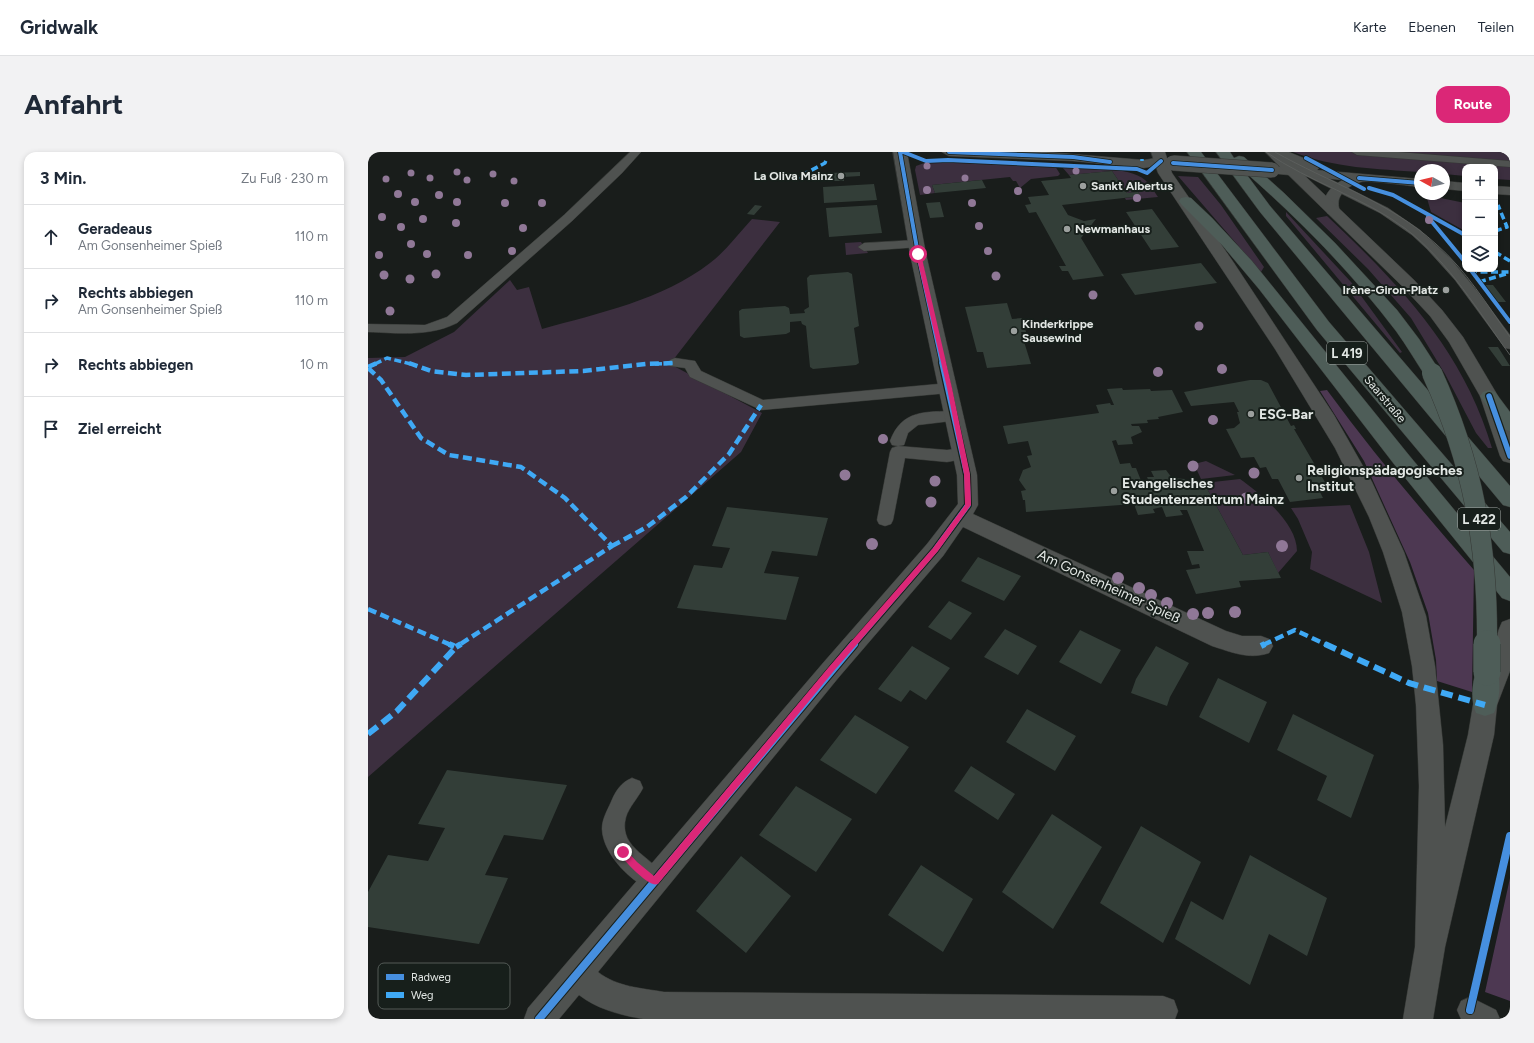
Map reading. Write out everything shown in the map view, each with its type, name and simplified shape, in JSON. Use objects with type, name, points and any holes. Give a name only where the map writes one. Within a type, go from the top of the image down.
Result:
[{"type":"highway","name":"Saarstraße","points":[[1194,152],[1324,326],[1510,546]]},
{"type":"highway","name":"L 419","points":[[1223,152],[1265,209],[1510,500]]},
{"type":"highway","name":"L 422","points":[[1229,152],[1263,181],[1364,282],[1417,346],[1443,395],[1470,474],[1481,532],[1486,575],[1489,686]]},
{"type":"highway","name":"L 419","points":[[1186,201],[1202,216],[1260,280],[1424,490],[1510,592]]},
{"type":"highway","points":[[1488,396],[1510,425]]},
{"type":"street","points":[[539,1019],[830,670],[935,550],[961,517],[968,505],[963,454],[950,388],[916,244],[900,152]]},
{"type":"street","points":[[949,152],[1073,157],[1144,164],[1164,159]]},
{"type":"street","points":[[1273,152],[1408,283],[1436,313],[1457,341],[1488,396],[1510,456]]},
{"type":"street","points":[[1278,152],[1340,182]]},
{"type":"street","points":[[1073,157],[1120,154],[1308,173],[1340,182],[1359,178],[1414,183]]},
{"type":"street","name":"L 422","points":[[1164,159],[1165,173],[1186,201],[1283,350],[1373,500],[1401,572],[1417,624],[1427,688],[1432,758],[1430,947]]},
{"type":"street","points":[[1333,211],[1331,206],[1332,196],[1340,182]]},
{"type":"street","points":[[1450,186],[1462,187]]},
{"type":"street","points":[[1498,190],[1510,191]]},
{"type":"street","name":"Am Gonsenheimer Spieß","points":[[961,517],[1220,639],[1242,646],[1261,646]]},
{"type":"street","name":"L 422","points":[[1418,1019],[1430,947],[1481,735],[1489,686],[1510,629]]},
{"type":"street","points":[[577,975],[599,992],[626,1001],[664,1007],[1163,1010]]},
{"type":"lane","points":[[368,328],[426,329],[442,325],[452,320],[479,298],[618,171],[636,152]]},
{"type":"lane","points":[[1273,152],[1308,173]]},
{"type":"lane","points":[[1357,152],[1472,157],[1510,164]]},
{"type":"lane","points":[[1340,182],[1399,220],[1434,248],[1456,273],[1510,345]]},
{"type":"lane","points":[[864,247],[916,244]]},
{"type":"lane","points":[[675,363],[690,364],[695,374],[761,405],[950,388]]},
{"type":"lane","points":[[898,441],[900,432],[909,421],[920,418],[955,416]]},
{"type":"lane","points":[[886,520],[898,452],[947,456],[963,454]]},
{"type":"lane","points":[[632,788],[620,803],[613,820],[614,838],[634,865],[655,881]]},
{"type":"shaded area","points":[[1293,152],[1510,152],[1510,180],[1498,179],[1498,164],[1462,164],[1462,176],[1450,175],[1450,164],[1414,164],[1414,172],[1340,165]]},
{"type":"shaded area","points":[[927,162],[1055,166],[1060,174],[1058,176],[1031,179],[1020,188],[1016,181],[1013,181],[1010,177],[932,185],[935,193],[920,195],[915,170],[916,166]]},
{"type":"shaded area","points":[[1062,167],[1118,170],[1138,175],[1145,180],[1158,197],[1126,200],[1125,198],[1141,196],[1138,192],[1127,193],[1112,171],[1069,175]]},
{"type":"shaded area","points":[[1178,176],[1198,177],[1221,205],[1264,267],[1261,272]]},
{"type":"shaded area","points":[[1427,200],[1450,200],[1462,202],[1462,229],[1431,212]]},
{"type":"shaded area","points":[[1286,212],[1351,282],[1402,352],[1400,353],[1286,216]]},
{"type":"shaded area","points":[[1327,216],[1380,268],[1426,321],[1464,380],[1480,413],[1492,448],[1488,448],[1476,433],[1445,374],[1411,318],[1368,269],[1316,218]]},
{"type":"shaded area","points":[[752,219],[780,222],[670,364],[762,413],[741,452],[368,777],[368,358],[405,357],[454,332],[510,280],[517,290],[529,287],[542,329],[629,304],[672,287],[716,259]]},
{"type":"shaded area","points":[[861,242],[868,253],[846,255],[845,243]]},
{"type":"shaded area","points":[[1327,390],[1362,437],[1474,570],[1472,692],[1437,681],[1436,660],[1428,613],[1410,562],[1364,461],[1320,391]]},
{"type":"shaded area","points":[[1206,461],[1235,475],[1201,479],[1194,464]]},
{"type":"shaded area","points":[[1240,479],[1276,510],[1291,530],[1297,551],[1278,573],[1268,552],[1243,555],[1204,483]]},
{"type":"shaded area","points":[[1350,505],[1369,552],[1382,603],[1310,569],[1312,552],[1298,519],[1291,508]]},
{"type":"shaded area","points":[[1510,878],[1510,1001],[1485,992]]},
{"type":"building","points":[[1112,171],[1127,193],[1138,192],[1141,196],[1062,205],[1068,215],[1084,221],[1096,219],[1081,238],[1104,276],[1073,280],[1068,271],[1062,271],[1059,266],[1066,266],[1036,212],[1029,213],[1025,205],[1031,204],[1028,197],[1049,195],[1041,181],[1071,178],[1069,175]]},
{"type":"building","points":[[860,172],[860,176],[844,177],[844,181],[827,181],[827,173]]},
{"type":"building","points":[[982,180],[986,188],[935,193],[932,185]]},
{"type":"building","points":[[874,184],[877,200],[824,203],[823,187]]},
{"type":"building","points":[[940,202],[944,217],[930,218],[926,203]]},
{"type":"building","points":[[755,205],[762,206],[754,215],[747,214]]},
{"type":"building","points":[[877,205],[882,233],[829,237],[826,208]]},
{"type":"building","name":"Newmanhaus","points":[[1152,209],[1179,247],[1151,250],[1126,212]]},
{"type":"building","name":"Newmanhaus","points":[[1201,263],[1217,283],[1135,295],[1121,274]]},
{"type":"building","points":[[848,272],[852,274],[859,326],[854,328],[859,363],[856,365],[813,369],[810,367],[806,326],[802,324],[801,321],[790,322],[790,332],[786,334],[744,338],[740,336],[739,311],[742,309],[785,306],[789,308],[790,314],[805,313],[804,310],[809,307],[807,278],[810,275]]},
{"type":"building","points":[[1483,285],[1493,285],[1506,302],[1496,302]]},
{"type":"building","points":[[1007,303],[1012,319],[1022,318],[1026,332],[1021,332],[1031,364],[987,368],[983,352],[977,352],[965,307]]},
{"type":"building","points":[[1488,347],[1498,347],[1510,366],[1502,366]]},
{"type":"building","name":"Evangelisches Studentenzentrum Mainz","points":[[1250,380],[1261,380],[1268,383],[1291,426],[1294,425],[1296,429],[1294,429],[1329,489],[1319,490],[1323,498],[1290,502],[1278,479],[1272,479],[1266,467],[1260,468],[1254,457],[1241,458],[1226,429],[1234,428],[1240,423],[1237,412],[1239,412],[1234,402],[1191,406],[1184,392]]},
{"type":"building","name":"Evangelisches Studentenzentrum Mainz","points":[[1122,388],[1123,390],[1172,390],[1183,412],[1158,417],[1159,419],[1147,420],[1148,423],[1131,424],[1132,426],[1139,426],[1142,432],[1131,437],[1133,444],[1118,445],[1116,440],[1112,441],[1120,464],[1130,463],[1132,468],[1136,468],[1142,483],[1149,482],[1147,477],[1154,477],[1151,471],[1166,470],[1172,478],[1185,479],[1188,485],[1204,483],[1243,555],[1268,552],[1281,578],[1239,581],[1241,587],[1196,594],[1186,570],[1200,568],[1199,564],[1192,565],[1187,551],[1204,551],[1187,510],[1180,510],[1183,515],[1166,517],[1162,507],[1153,509],[1155,513],[1138,515],[1134,504],[1026,512],[1025,500],[1023,500],[1021,491],[1026,490],[1019,480],[1023,470],[1031,467],[1027,456],[1032,455],[1028,441],[1008,444],[1003,426],[1099,413],[1096,405],[1110,403],[1111,405],[1114,405],[1107,389]]},
{"type":"building","points":[[727,507],[828,518],[817,556],[772,551],[764,573],[799,577],[786,620],[677,608],[694,565],[722,568],[730,548],[712,546]]},
{"type":"building","points":[[978,557],[1021,576],[1004,601],[961,581]]},
{"type":"building","points":[[949,601],[972,613],[951,640],[928,627]]},
{"type":"building","points":[[1005,629],[1037,646],[1018,675],[984,657]]},
{"type":"building","points":[[1080,630],[1121,650],[1101,684],[1059,662]]},
{"type":"building","points":[[912,646],[950,668],[926,700],[910,690],[901,702],[878,689]]},
{"type":"building","points":[[1156,646],[1189,663],[1170,697],[1167,706],[1131,693],[1136,679]]},
{"type":"building","points":[[1218,678],[1267,702],[1249,743],[1199,717]]},
{"type":"building","points":[[1027,709],[1076,736],[1055,771],[1006,742]]},
{"type":"building","points":[[1293,714],[1374,755],[1351,818],[1317,800],[1327,776],[1277,750]]},
{"type":"building","points":[[855,715],[909,747],[876,794],[820,760]]},
{"type":"building","points":[[971,766],[1015,794],[998,820],[954,791]]},
{"type":"building","points":[[447,770],[567,785],[543,840],[504,835],[485,875],[508,878],[479,944],[368,927],[368,892],[388,855],[428,861],[445,828],[418,824]]},
{"type":"building","points":[[796,786],[852,819],[816,872],[759,835]]},
{"type":"building","points":[[1052,814],[1102,847],[1053,929],[1002,892]]},
{"type":"building","points":[[1141,826],[1201,862],[1163,943],[1100,903]]},
{"type":"building","points":[[1250,855],[1327,898],[1307,956],[1269,934],[1250,985],[1175,939],[1191,901],[1223,920]]},
{"type":"building","points":[[741,856],[791,896],[746,953],[696,911]]},
{"type":"building","points":[[921,865],[973,899],[943,952],[888,915]]},
{"type":"tram line","points":[[1266,152],[1301,173],[1373,208],[1406,229],[1422,242],[1450,272],[1510,355]]},
{"type":"tram line","points":[[1275,152],[1379,204],[1418,229],[1447,254],[1467,276],[1510,337]]},
{"type":"marked path","points":[[793,180],[825,163],[826,160]]},
{"type":"marked path","points":[[1498,205],[1507,227],[1498,230]]},
{"type":"marked path","points":[[1498,254],[1510,261]]},
{"type":"marked path","points":[[1498,272],[1510,272]]},
{"type":"marked path","points":[[1479,282],[1506,274]]},
{"type":"marked path","points":[[368,367],[387,358],[407,362],[431,371],[466,375],[583,371],[646,364],[675,363]]},
{"type":"marked path","points":[[368,368],[381,380],[421,438],[449,455],[521,467],[565,498],[612,546],[456,647]]},
{"type":"marked path","points":[[612,546],[647,527],[686,497],[729,454],[761,405]]},
{"type":"marked path","points":[[368,609],[456,647],[397,711],[368,734]]},
{"type":"marked path","points":[[1261,646],[1295,630],[1409,683],[1485,705]]},
{"type":"cycle path","points":[[539,1019],[831,670],[935,550],[968,505],[967,475],[918,254],[900,152]]},
{"type":"cycle path","points":[[903,152],[926,161],[948,160],[1137,169],[1147,173],[1161,161]]},
{"type":"cycle path","points":[[949,152],[1073,157],[1110,162]]},
{"type":"cycle path","points":[[1306,158],[1364,189]]},
{"type":"cycle path","points":[[1173,163],[1272,170]]},
{"type":"cycle path","points":[[1359,178],[1414,183]]},
{"type":"cycle path","points":[[1369,188],[1393,195],[1462,233]]},
{"type":"cycle path","points":[[1428,217],[1462,258]]},
{"type":"cycle path","points":[[1472,272],[1510,322]]},
{"type":"cycle path","points":[[1489,396],[1510,456]]},
{"type":"cycle path","points":[[1470,1010],[1510,836]]},
{"type":"place","name":"La Oliva Mainz","points":[[841,176]]},
{"type":"place","name":"Sankt Albertus","points":[[1083,186]]},
{"type":"place","name":"Newmanhaus","points":[[1067,229]]},
{"type":"place","name":"Irène-Giron-Platz","points":[[1446,290]]},
{"type":"place","name":"Kinderkrippe Sausewind","points":[[1014,331]]},
{"type":"place","name":"ESG-Bar","points":[[1251,414]]},
{"type":"place","name":"Religionspädagogisches Institut","points":[[1299,478]]},
{"type":"place","name":"Evangelisches Studentenzentrum Mainz","points":[[1114,491]]},
{"type":"route","points":[[623,852],[634,865],[655,881],[830,670],[935,550],[961,517],[968,505],[967,474],[950,388],[918,254]]}]
